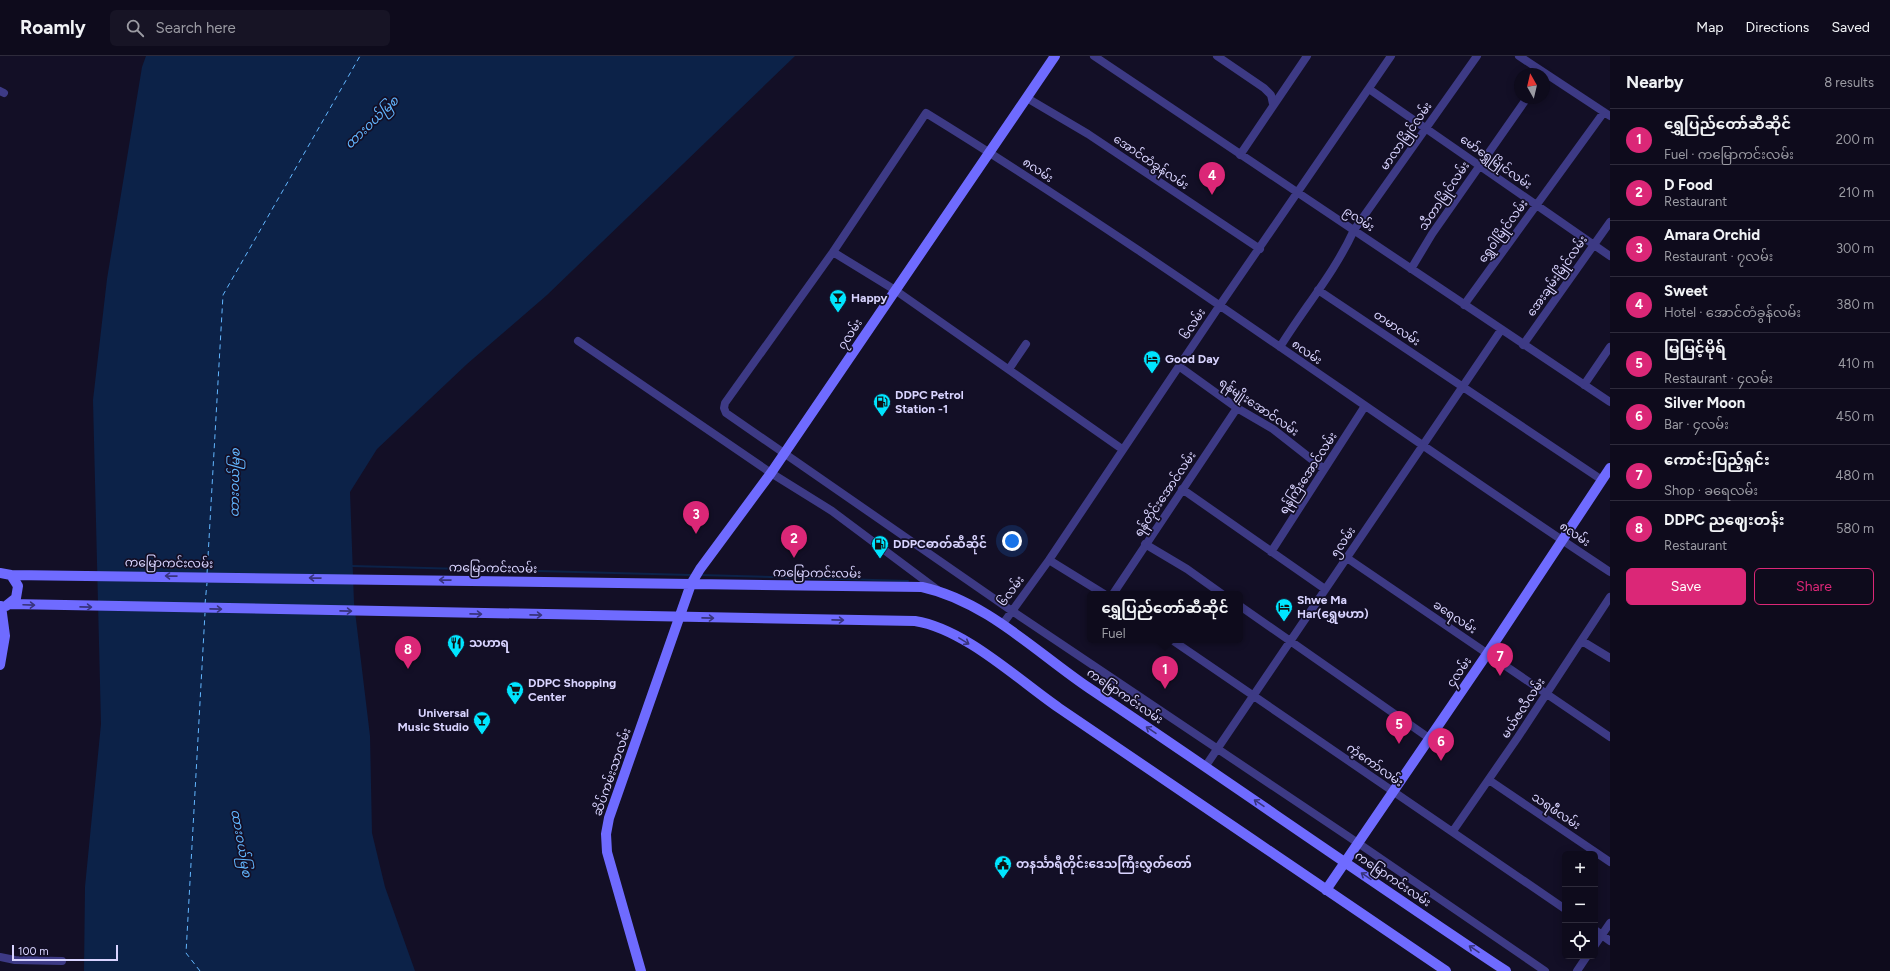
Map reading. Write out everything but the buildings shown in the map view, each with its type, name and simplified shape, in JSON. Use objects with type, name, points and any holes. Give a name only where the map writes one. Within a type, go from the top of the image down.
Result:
[{"type":"main road","name":"၇လမ်း","points":[[691,584],[700,569],[785,454],[1055,56]]},
{"type":"main road","name":"၄လမ်း","points":[[1326,890],[1487,654],[1610,468]]},
{"type":"main road","name":"ကမြောကင်းလမ်း","points":[[0,573],[11,575],[48,576],[922,588],[940,591],[1002,625],[1076,679],[1506,971]]},
{"type":"main road","points":[[4,606],[16,598],[19,590],[17,582],[11,575]]},
{"type":"main road","name":"ဆိပ်ကမ်းသာလမ်း","points":[[641,971],[607,852],[606,834],[609,818],[691,584]]},
{"type":"main road","points":[[4,606],[915,621],[929,623],[944,629],[983,652],[1057,707],[1446,971]]},
{"type":"main road","points":[[0,665],[5,636],[4,606]]},
{"type":"street","name":"၉လမ်း","points":[[1094,56],[1147,90],[1523,345],[1610,402]]},
{"type":"street","points":[[1240,154],[1307,56]]},
{"type":"street","name":"၆လမ်း","points":[[1002,625],[1049,560],[1122,449],[1180,367],[1220,305],[1260,249],[1391,56]]},
{"type":"street","name":"မာလာမြိုင်လမ်း","points":[[1280,348],[1297,319],[1343,254],[1354,230],[1477,56]]},
{"type":"street","points":[[1519,56],[1537,68]]},
{"type":"street","points":[[1221,57],[1228,65],[1264,88],[1271,95],[1273,104]]},
{"type":"street","points":[[1550,77],[1607,114]]},
{"type":"street","name":"မော်ရွှေမြိုင်လမ်း","points":[[1369,89],[1610,256]]},
{"type":"street","name":"အောင်တံခွန်လမ်း","points":[[1027,98],[1088,134],[1260,249]]},
{"type":"street","name":"သီတာမြိုင်လမ်း","points":[[1411,269],[1432,234],[1523,104]]},
{"type":"street","name":"၈လမ်း","points":[[833,252],[926,113],[990,152],[1220,305],[1422,446],[1610,572]]},
{"type":"street","name":"ရွှေဝါမြိုင်လမ်း","points":[[1464,305],[1537,205],[1607,114]]},
{"type":"street","name":"အေးချမ်းမြိုင်လမ်း","points":[[1523,345],[1610,222]]},
{"type":"street","points":[[1122,449],[1065,410],[1009,368],[896,290],[833,252],[725,403],[724,408],[726,413],[1012,611],[1358,843],[1545,971]]},
{"type":"street","name":"တမာလမ်း","points":[[1318,290],[1602,480]]},
{"type":"street","name":"၅လမ်း","points":[[1205,766],[1501,330]]},
{"type":"street","points":[[578,342],[771,473],[832,511],[940,591]]},
{"type":"street","points":[[1009,368],[1026,344]]},
{"type":"street","points":[[1584,385],[1610,347]]},
{"type":"street","name":"ရန်မျိုးအောင်လမ်း","points":[[1180,367],[1237,408],[1273,429],[1324,469]]},
{"type":"street","name":"ရန်ကြီးအောင်လမ်း","points":[[1271,552],[1365,406]]},
{"type":"street","name":"ရန်တိုင်းအောင်လမ်း","points":[[1115,591],[1237,408]]},
{"type":"street","points":[[1182,489],[1325,589]]},
{"type":"street","points":[[1145,544],[1187,569],[1218,591]]},
{"type":"street","name":"ခရေလမ်း","points":[[1347,558],[1610,737]]},
{"type":"street","points":[[1049,560],[1099,591]]},
{"type":"street","name":"မယ်ဇလီလမ်း","points":[[1453,831],[1489,780],[1610,597]]},
{"type":"street","points":[[1243,608],[1429,738]]},
{"type":"street","points":[[1582,641],[1610,658]]},
{"type":"street","name":"ကံ့ကော်လမ်း","points":[[1176,643],[1393,793],[1453,831],[1562,907]]},
{"type":"street","name":"သရဖီလမ်း","points":[[1489,780],[1610,862]]},
{"type":"street","points":[[1598,941],[1610,923]]},
{"type":"street","points":[[1598,932],[1610,941]]},
{"type":"street","points":[[0,956],[15,960],[62,961]]},
{"type":"street","points":[[1577,971],[1585,959]]},
{"type":"water","name":"ထားဝယ်မြစ","points":[[146,56],[795,56],[547,295],[467,364],[377,449],[350,492],[354,603],[370,736],[372,833],[385,887],[415,971],[84,971],[85,887],[101,724],[93,400],[107,279],[142,67]]},
{"type":"waterway","points":[[352,566],[691,575]]},
{"type":"waterway","points":[[700,575],[908,581]]},
{"type":"ferry route","points":[[207,574],[223,295],[360,56]]},
{"type":"ferry route","points":[[205,604],[207,583]]},
{"type":"ferry route","points":[[200,971],[186,953],[205,613]]},
{"type":"place","name":"Sweet","points":[[1212,195]]},
{"type":"place","name":"Happy","points":[[838,313]]},
{"type":"place","name":"Good Day","points":[[1152,374]]},
{"type":"place","name":"DDPC Petrol Station -1","points":[[882,417]]},
{"type":"place","name":"Amara Orchid","points":[[696,534]]},
{"type":"place","name":"D Food","points":[[794,558]]},
{"type":"place","name":"DDPCဓာတ်ဆီဆိုင်","points":[[880,559]]},
{"type":"place","name":"Shwe Ma Har(‌‌ရွှေမဟာ)","points":[[1284,622]]},
{"type":"place","name":"သဟာရ","points":[[456,658]]},
{"type":"place","name":"DDPC ညဈေးတန်း","points":[[408,669]]},
{"type":"place","name":"ကောင်းပြည့်ရှင်း","points":[[1500,676]]},
{"type":"place","name":"ရွှေပြည်တော်ဆီဆိုင်","points":[[1165,689]]},
{"type":"place","name":"DDPC Shopping Center","points":[[515,705]]},
{"type":"place","name":"Universal Music Studio","points":[[482,735]]},
{"type":"place","name":"မြမြင့်မိုရ်","points":[[1399,744]]},
{"type":"place","name":"Silver Moon","points":[[1441,761]]},
{"type":"place","name":"တနင်္သာရီတိုင်းဒေသကြီးလွှတ်တော်","points":[[1003,879]]}]
